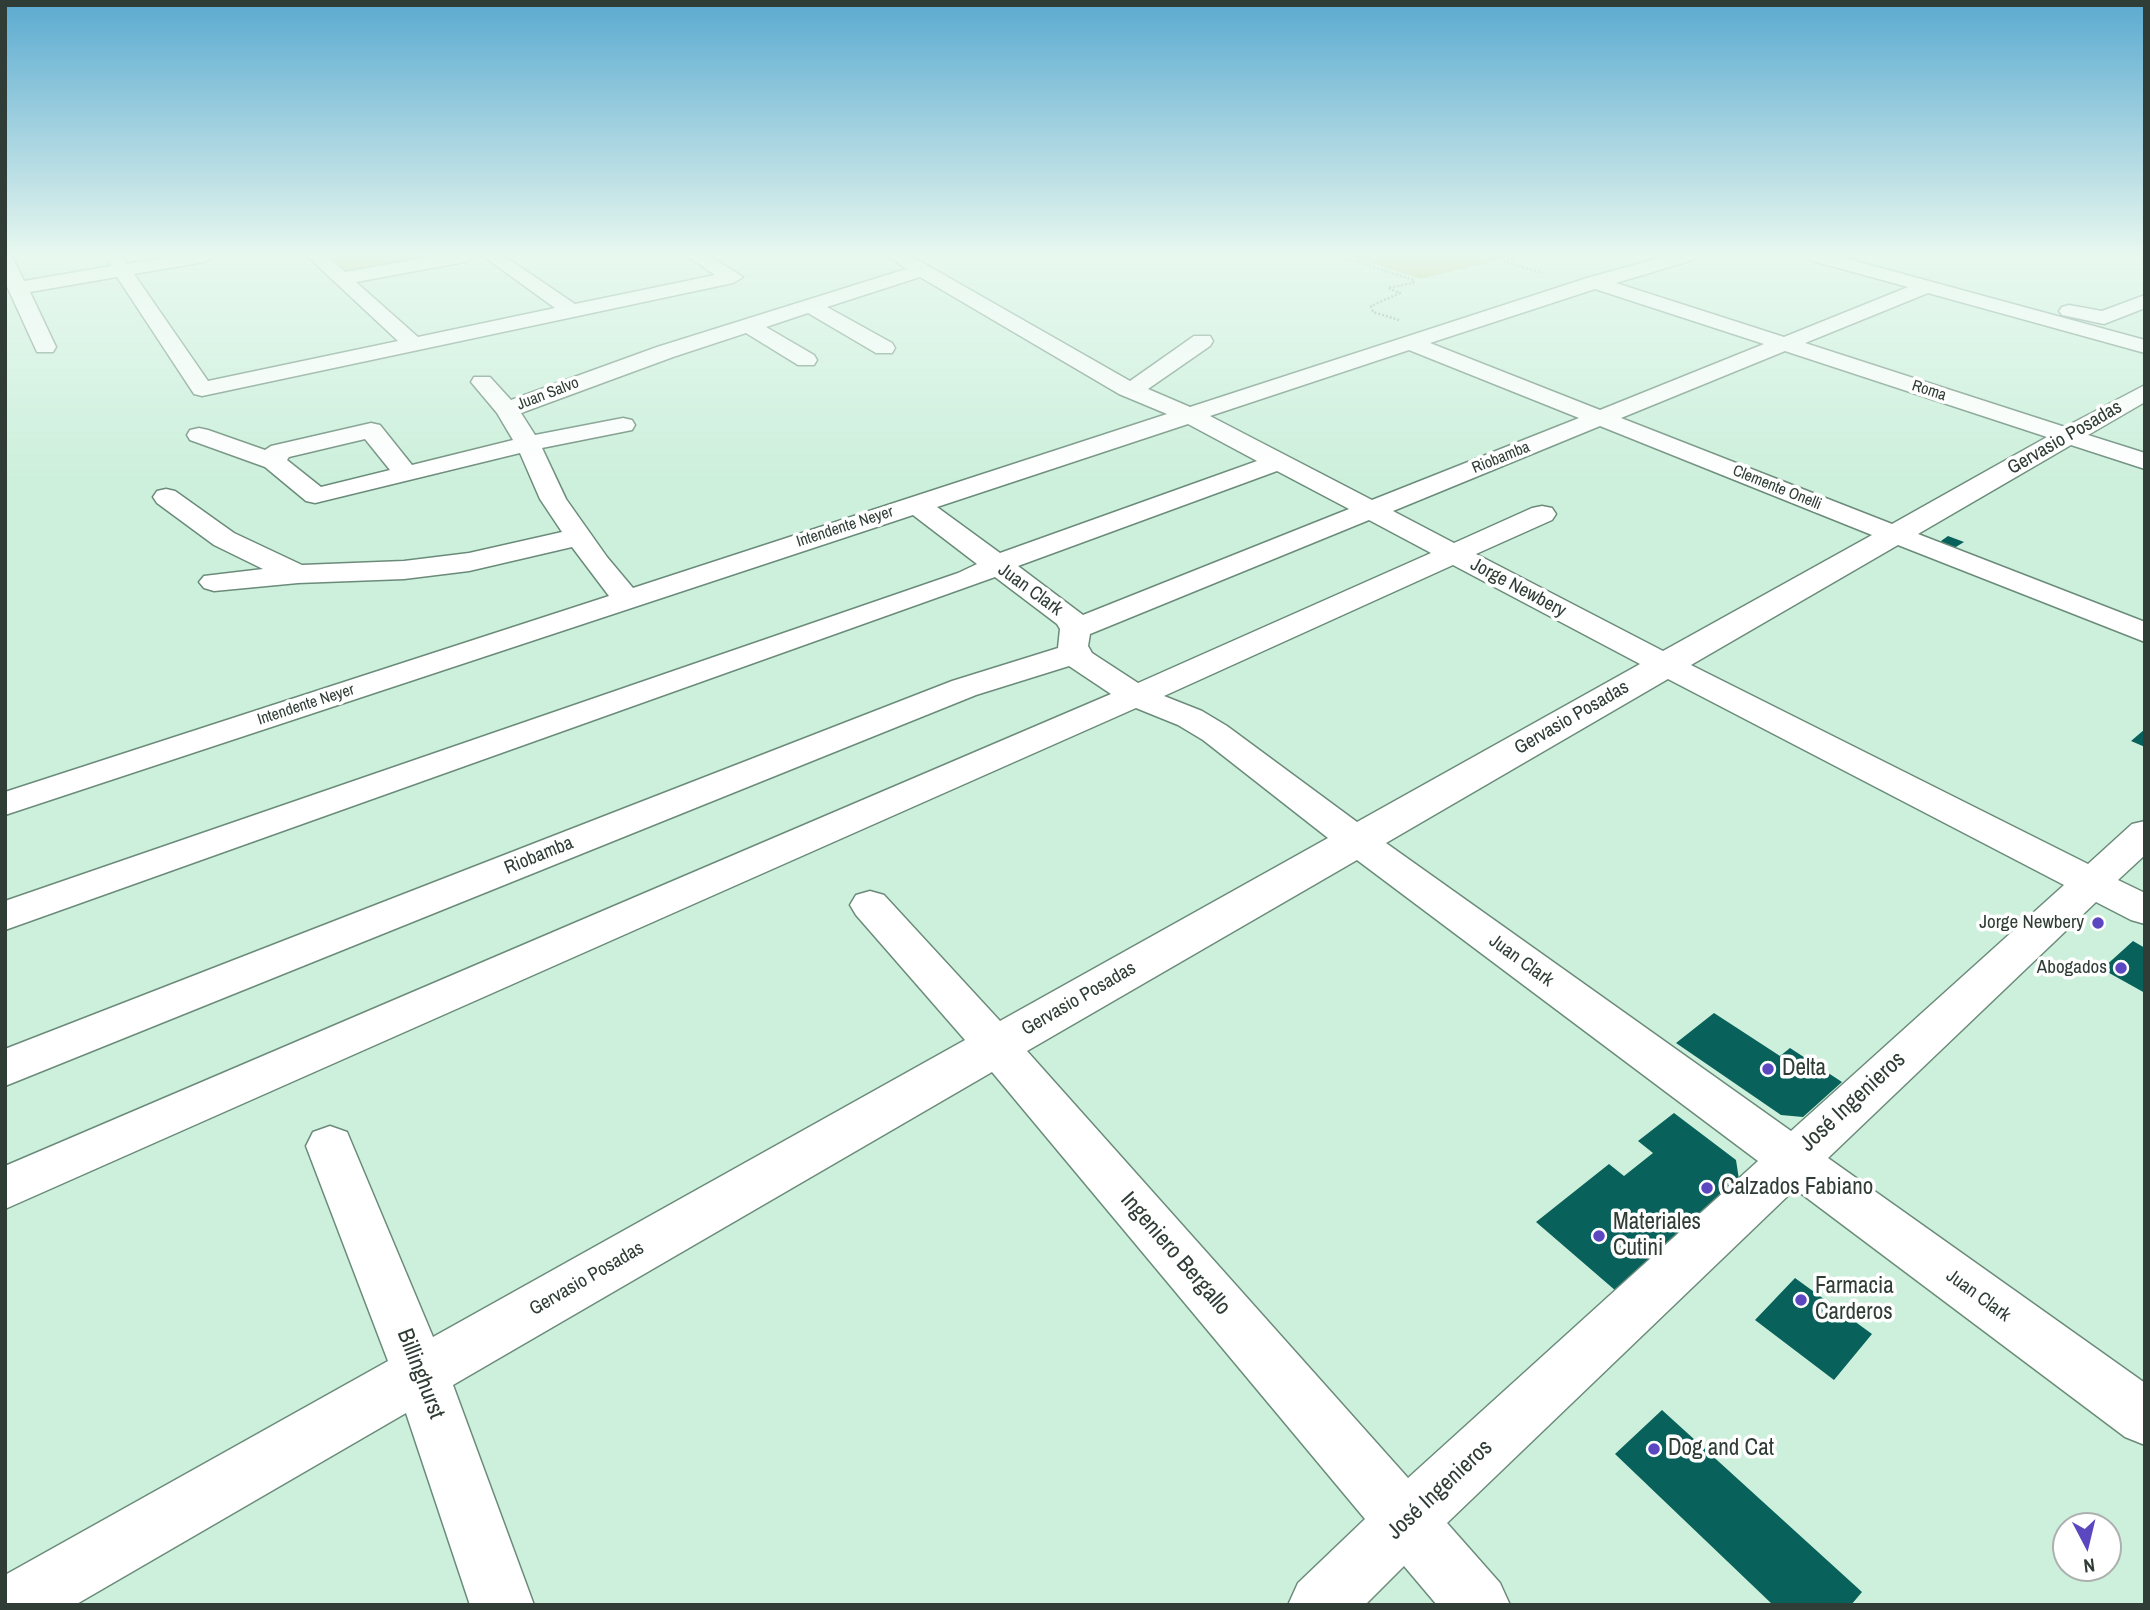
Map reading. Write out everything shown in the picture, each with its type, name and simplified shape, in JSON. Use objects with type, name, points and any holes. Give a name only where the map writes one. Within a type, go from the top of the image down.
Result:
[{"type":"street","points":[[37,331],[45,347]]},
{"type":"street","points":[[164,331],[202,389],[475,331]]},
{"type":"street","points":[[399,331],[413,344]]},
{"type":"street","name":"Juan Salvo","points":[[627,599],[553,499],[528,444],[507,410],[731,331]]},
{"type":"street","points":[[758,331],[806,360]]},
{"type":"street","points":[[854,331],[884,348]]},
{"type":"street","name":"Jorge Newbery","points":[[1028,331],[1131,391],[1189,415],[1666,665],[2145,910]]},
{"type":"street","name":"Intendente Neyer","points":[[5,804],[1446,331]]},
{"type":"street","name":"Roma","points":[[1742,331],[2145,461]]},
{"type":"street","name":"Riobamba","points":[[5,1069],[964,688],[1369,511],[1815,331]]},
{"type":"street","points":[[2092,331],[2145,347]]},
{"type":"street","points":[[1131,391],[1202,341]]},
{"type":"street","name":"Clemente Onelli","points":[[1410,342],[2145,633]]},
{"type":"street","points":[[482,382],[507,410]]},
{"type":"street","name":"Gervasio Posadas","points":[[14,1605],[2145,392]]},
{"type":"street","points":[[199,435],[274,462],[315,495],[528,444],[623,425]]},
{"type":"street","points":[[274,462],[274,455],[280,451],[371,430],[405,472]]},
{"type":"street","points":[[5,916],[955,584],[1019,555],[1278,462]]},
{"type":"street","points":[[166,497],[224,538],[298,574]]},
{"type":"street","name":"Juan Clark","points":[[915,504],[1070,619],[1080,659],[1136,696],[1190,718],[1215,733],[1357,841],[2145,1417]]},
{"type":"street","points":[[5,1188],[1136,696],[1542,514]]},
{"type":"street","points":[[214,582],[298,574],[404,570],[469,562],[579,537]]},
{"type":"street","name":"José Ingenieros","points":[[1320,1605],[1448,1480],[2145,833]]},
{"type":"street","name":"Ingeniero Bergallo","points":[[870,905],[996,1046],[1478,1605]]},
{"type":"street","name":"Billinghurst","points":[[330,1146],[421,1374],[502,1605]]},
{"type":"path","points":[[1434,331],[1440,333]]},
{"type":"building","points":[[1948,536],[1964,542],[1951,550],[1943,546],[1941,541]]},
{"type":"building","points":[[2145,729],[2145,747],[2131,741]]},
{"type":"building","points":[[2133,941],[2145,948],[2145,993],[2102,969]]},
{"type":"building","name":"Delta","points":[[1714,1013],[1780,1056],[1790,1048],[1842,1082],[1803,1117],[1781,1115],[1676,1043]]},
{"type":"building","points":[[1674,1113],[1736,1160],[1740,1186],[1616,1291],[1536,1222],[1609,1164],[1624,1176],[1653,1153],[1638,1141]]},
{"type":"building","points":[[1795,1278],[1872,1334],[1834,1380],[1755,1320]]},
{"type":"building","points":[[1662,1410],[1862,1592],[1851,1605],[1773,1605],[1615,1454]]},
{"type":"place","name":"Jorge Newbery","points":[[2098,923]]},
{"type":"place","name":"Abogados","points":[[2121,968]]},
{"type":"place","name":"Delta","points":[[1768,1069]]},
{"type":"place","name":"Calzados Fabiano","points":[[1707,1188]]},
{"type":"place","name":"Materiales Cutini","points":[[1599,1236]]},
{"type":"place","name":"Farmacia Carderos","points":[[1801,1300]]},
{"type":"place","name":"Dog and Cat","points":[[1654,1449]]}]
